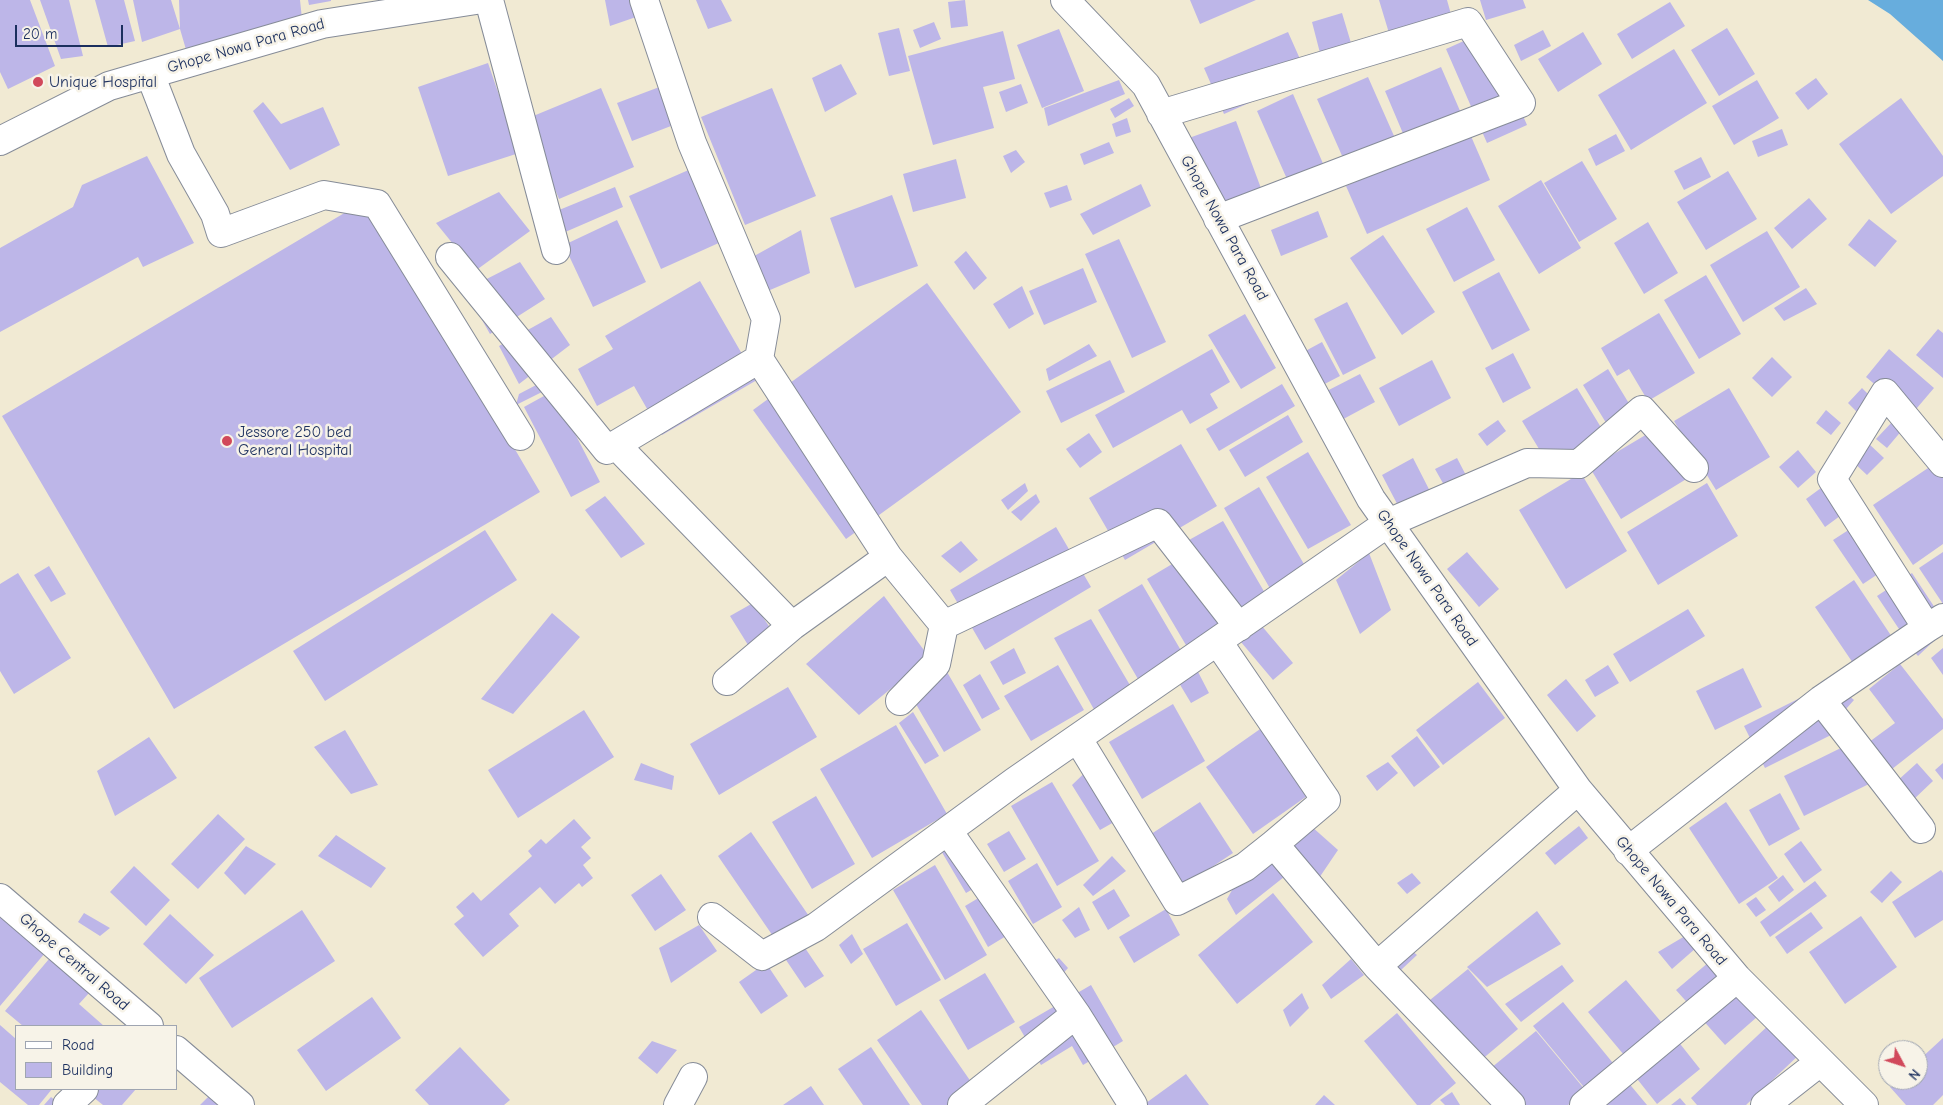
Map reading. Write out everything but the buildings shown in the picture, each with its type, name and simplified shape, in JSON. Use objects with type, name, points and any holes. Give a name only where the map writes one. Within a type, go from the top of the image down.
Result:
[{"type":"street","name":"Ghope Nowa Para Road","points":[[0,141],[109,86],[322,24],[476,0]]},
{"type":"street","points":[[490,0],[556,250]]},
{"type":"street","points":[[644,0],[692,143],[766,319],[759,359],[888,557],[944,626]]},
{"type":"street","name":"Ghope Nowa Para Road","points":[[1064,0],[1146,85],[1371,499],[1578,790],[1737,978],[1864,1105]]},
{"type":"street","points":[[1161,114],[1468,22],[1521,103],[1218,219]]},
{"type":"street","points":[[150,74],[181,154],[215,214],[221,233],[324,194],[377,204],[520,436]]},
{"type":"street","points":[[450,257],[607,450],[759,359]]},
{"type":"street","points":[[1628,851],[1822,700],[1935,623],[1832,479],[1885,393],[1943,463]]},
{"type":"street","points":[[712,917],[762,956],[816,927],[1078,739],[1388,524],[1527,463],[1579,464],[1642,410],[1694,468]]},
{"type":"street","points":[[616,445],[792,626]]},
{"type":"street","points":[[944,626],[1158,523],[1228,635],[1326,800],[1245,867],[1176,901],[1078,739]]},
{"type":"street","points":[[727,682],[792,626],[888,557]]},
{"type":"street","points":[[900,700],[936,664],[944,626]]},
{"type":"street","points":[[1822,700],[1921,829]]},
{"type":"street","points":[[1377,966],[1578,790]]},
{"type":"street","points":[[948,831],[1076,1014],[1133,1105]]},
{"type":"street","points":[[1274,844],[1377,966],[1511,1105]]},
{"type":"street","name":"Ghope Central Road","points":[[0,898],[147,1025]]},
{"type":"street","points":[[1584,1105],[1737,978]]},
{"type":"street","points":[[962,1105],[1076,1014]]},
{"type":"street","points":[[178,1052],[240,1105]]},
{"type":"street","points":[[1765,1105],[1820,1062]]},
{"type":"street","points":[[678,1105],[693,1077]]},
{"type":"street","points":[[67,1105],[83,1090]]},
{"type":"water","points":[[1868,0],[1943,0],[1943,61],[1890,14]]},
{"type":"place","name":"Unique Hospital","points":[[38,82]]},
{"type":"place","name":"Jessore 250 bed General Hospital","points":[[227,441]]}]
